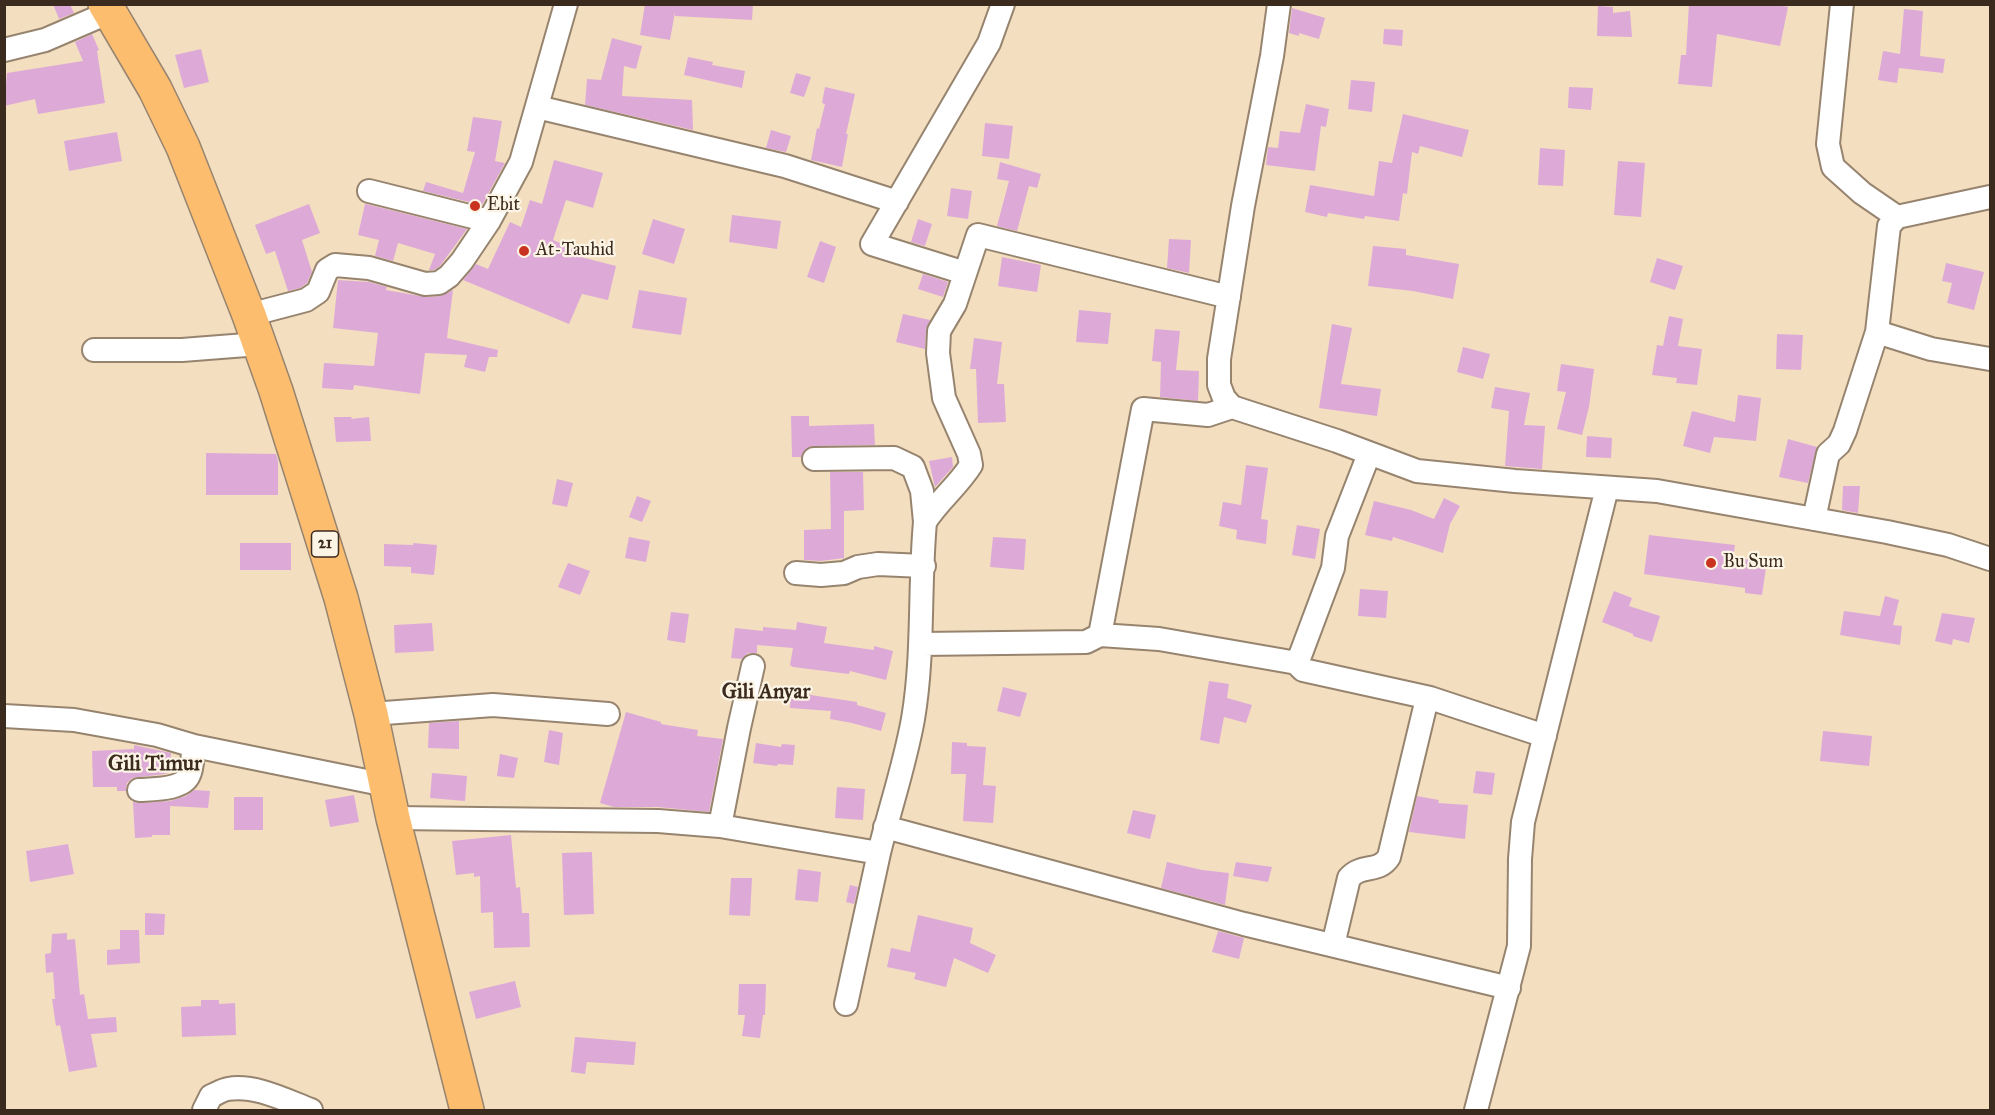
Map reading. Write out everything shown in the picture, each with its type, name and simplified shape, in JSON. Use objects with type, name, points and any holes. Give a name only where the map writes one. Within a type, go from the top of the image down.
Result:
[{"type":"highway","name":"21","points":[[107,8],[155,89],[183,147],[254,330],[335,577],[467,1110]]},
{"type":"street","points":[[94,350],[182,350],[254,330],[318,292],[327,270],[335,265],[369,268],[425,284],[439,283],[449,276],[489,221],[521,162],[566,4]]},
{"type":"street","points":[[965,273],[872,244],[988,42],[1003,4]]},
{"type":"street","points":[[1278,4],[1272,56],[1243,206],[1219,360],[1219,385],[1224,398],[1232,407],[1337,441],[1417,471],[1656,491],[1948,545],[1990,559]]},
{"type":"street","points":[[1842,4],[1828,144],[1833,167],[1863,194],[1897,217]]},
{"type":"street","points":[[4,50],[45,40],[107,8]]},
{"type":"street","points":[[537,107],[785,166],[897,202]]},
{"type":"street","points":[[369,191],[489,221]]},
{"type":"street","points":[[1814,519],[1828,454],[1839,444],[1845,431],[1877,332],[1889,226],[1897,217],[1990,197]]},
{"type":"street","points":[[925,522],[932,510],[952,491],[971,465],[969,454],[944,398],[938,353],[939,331],[955,304],[978,235],[1229,297]]},
{"type":"street","points":[[1877,332],[1930,349],[1990,359]]},
{"type":"street","points":[[1100,635],[1143,409],[1208,415],[1232,407]]},
{"type":"street","points":[[1297,663],[1333,568],[1337,537],[1369,454]]},
{"type":"street","points":[[814,459],[894,458],[913,467],[922,491],[925,522],[921,644],[913,718],[885,827],[846,1004]]},
{"type":"street","points":[[1476,1110],[1519,946],[1520,859],[1523,822],[1607,488]]},
{"type":"street","points":[[796,573],[821,575],[844,573],[858,567],[878,564],[924,566]]},
{"type":"street","points":[[921,644],[1086,642],[1100,635],[1159,639],[1297,663],[1303,670],[1430,698],[1545,736]]},
{"type":"street","points":[[720,826],[753,666]]},
{"type":"street","points":[[1332,945],[1349,878],[1355,871],[1381,866],[1389,856],[1425,707],[1430,698]]},
{"type":"street","points":[[370,714],[493,705],[608,714]]},
{"type":"street","points":[[4,716],[74,720],[157,735],[194,746],[386,785]]},
{"type":"street","points":[[139,790],[171,787],[183,782],[189,776],[194,746]]},
{"type":"street","points":[[393,818],[648,821],[720,826],[879,853]]},
{"type":"street","points":[[885,827],[1233,921],[1509,988]]},
{"type":"street","points":[[204,1110],[211,1096],[227,1089],[245,1088],[311,1110]]},
{"type":"building","points":[[53,4],[70,4],[74,13],[59,19]]},
{"type":"building","points":[[645,4],[753,4],[752,20],[675,16],[675,12],[670,40],[640,35]]},
{"type":"building","points":[[1689,4],[1772,4],[1788,7],[1780,46],[1717,34],[1712,87],[1678,84],[1681,55],[1686,55]]},
{"type":"building","points":[[1598,6],[1613,7],[1613,13],[1630,11],[1632,37],[1597,36]]},
{"type":"building","points":[[1292,8],[1325,18],[1319,39],[1299,33],[1299,36],[1289,33]]},
{"type":"building","points":[[1904,9],[1923,11],[1920,56],[1945,59],[1943,73],[1899,68],[1897,83],[1878,80],[1883,51],[1900,54]]},
{"type":"building","points":[[1384,29],[1403,30],[1402,46],[1383,44]]},
{"type":"building","points":[[92,34],[99,50],[97,51],[105,103],[38,114],[35,99],[4,106],[7,73],[83,61],[75,42]]},
{"type":"building","points":[[612,38],[642,46],[636,69],[624,66],[622,96],[692,100],[693,130],[585,105],[587,79],[601,80]]},
{"type":"building","points":[[201,49],[209,82],[184,88],[175,55]]},
{"type":"building","points":[[688,57],[713,62],[712,65],[745,71],[742,88],[684,75]]},
{"type":"building","points":[[796,73],[811,77],[804,97],[790,93]]},
{"type":"building","points":[[1351,80],[1375,82],[1372,112],[1348,109]]},
{"type":"building","points":[[825,87],[855,94],[846,134],[848,134],[842,167],[811,160],[817,128],[819,129],[825,104],[822,103]]},
{"type":"building","points":[[1569,87],[1593,88],[1591,110],[1568,108]]},
{"type":"building","points":[[1306,104],[1329,109],[1326,127],[1321,126],[1315,171],[1266,165],[1268,147],[1278,148],[1280,131],[1300,133]]},
{"type":"building","points":[[1403,114],[1469,130],[1462,157],[1420,146],[1418,154],[1412,152],[1407,194],[1403,193],[1399,221],[1365,216],[1364,219],[1328,213],[1327,217],[1305,212],[1310,185],[1374,196],[1379,161],[1392,163]]},
{"type":"building","points":[[473,117],[502,121],[495,161],[505,163],[482,205],[423,191],[426,182],[463,193],[475,152],[467,151]]},
{"type":"building","points":[[985,123],[1013,126],[1009,159],[982,156]]},
{"type":"building","points":[[771,130],[791,136],[786,152],[766,148]]},
{"type":"building","points":[[117,132],[122,161],[69,171],[64,141]]},
{"type":"building","points":[[1540,148],[1565,150],[1563,186],[1538,185]]},
{"type":"building","points":[[554,160],[603,173],[593,208],[566,200],[553,240],[583,253],[581,257],[616,266],[608,300],[582,294],[569,324],[463,280],[476,264],[488,269],[510,222],[521,227],[530,200],[542,204]]},
{"type":"building","points":[[1618,161],[1645,163],[1641,217],[1614,215]]},
{"type":"building","points":[[1000,162],[1041,174],[1037,188],[1029,186],[1017,231],[997,226],[1009,181],[997,179]]},
{"type":"building","points":[[951,188],[972,191],[968,219],[947,216]]},
{"type":"building","points":[[309,204],[320,233],[302,240],[312,272],[307,283],[300,288],[288,291],[275,251],[266,254],[255,225]]},
{"type":"building","points":[[365,204],[467,229],[440,266],[429,270],[435,254],[398,243],[393,261],[375,256],[379,240],[358,235]]},
{"type":"building","points":[[732,215],[781,221],[777,249],[729,242]]},
{"type":"building","points":[[653,219],[685,229],[674,264],[642,254]]},
{"type":"building","points":[[918,219],[932,224],[925,246],[911,242]]},
{"type":"building","points":[[1169,239],[1191,240],[1189,273],[1167,268]]},
{"type":"building","points":[[820,241],[836,247],[824,283],[807,277]]},
{"type":"building","points":[[1373,246],[1406,249],[1406,255],[1459,264],[1453,299],[1413,291],[1368,286]]},
{"type":"building","points":[[1002,257],[1041,265],[1037,292],[998,286]]},
{"type":"building","points":[[1657,258],[1683,266],[1675,290],[1650,282]]},
{"type":"building","points":[[1946,263],[1984,272],[1974,310],[1947,303],[1952,283],[1942,281]]},
{"type":"building","points":[[923,274],[948,282],[943,297],[918,289]]},
{"type":"building","points":[[338,280],[369,282],[387,287],[386,290],[426,297],[441,296],[453,290],[447,338],[498,350],[497,357],[489,357],[485,372],[464,367],[467,355],[425,353],[420,394],[354,385],[353,390],[322,388],[324,363],[374,366],[378,333],[333,328]]},
{"type":"building","points":[[639,290],[687,298],[681,335],[632,328]]},
{"type":"building","points":[[1079,310],[1111,313],[1108,344],[1076,342]]},
{"type":"building","points":[[903,314],[930,320],[926,330],[925,349],[896,342]]},
{"type":"building","points":[[1669,316],[1683,319],[1678,346],[1702,349],[1697,385],[1676,383],[1677,378],[1652,375],[1657,345],[1663,346]]},
{"type":"building","points":[[1332,324],[1352,328],[1341,384],[1381,389],[1377,416],[1319,408]]},
{"type":"building","points":[[1155,329],[1180,331],[1176,370],[1199,371],[1198,401],[1160,397],[1161,362],[1152,361]]},
{"type":"building","points":[[1777,334],[1803,335],[1801,370],[1776,369]]},
{"type":"building","points":[[974,338],[1002,342],[997,384],[1004,384],[1006,422],[978,423],[976,369],[970,369]]},
{"type":"building","points":[[1463,347],[1490,354],[1483,379],[1457,372]]},
{"type":"building","points":[[1561,364],[1594,369],[1589,407],[1582,435],[1557,429],[1566,392],[1557,391]]},
{"type":"building","points":[[1495,387],[1530,393],[1524,425],[1545,426],[1542,469],[1505,466],[1509,411],[1491,408]]},
{"type":"building","points":[[1738,395],[1761,398],[1756,441],[1714,437],[1710,453],[1683,446],[1692,411],[1735,422]]},
{"type":"building","points":[[791,416],[809,416],[809,426],[874,424],[875,445],[814,446],[807,448],[801,457],[792,457]]},
{"type":"building","points":[[334,417],[352,417],[351,419],[369,417],[371,441],[336,442]]},
{"type":"building","points":[[1587,436],[1612,438],[1611,458],[1586,457]]},
{"type":"building","points":[[1788,439],[1817,447],[1808,483],[1779,477]]},
{"type":"building","points":[[206,453],[276,454],[278,495],[206,495]]},
{"type":"building","points":[[952,457],[953,467],[935,487],[929,461]]},
{"type":"building","points":[[1246,465],[1268,468],[1261,519],[1268,520],[1266,544],[1236,539],[1237,530],[1219,526],[1223,502],[1241,505]]},
{"type":"building","points":[[830,472],[863,472],[864,510],[844,511],[844,558],[821,561],[804,560],[804,530],[831,529]]},
{"type":"building","points":[[557,479],[573,483],[567,507],[552,504]]},
{"type":"building","points":[[1843,486],[1860,486],[1858,513],[1842,510]]},
{"type":"building","points":[[637,496],[651,501],[642,522],[629,517]]},
{"type":"building","points":[[1444,498],[1460,506],[1450,524],[1443,553],[1393,537],[1392,541],[1365,535],[1374,501],[1411,510],[1434,519]]},
{"type":"building","points":[[1297,525],[1320,529],[1315,559],[1292,555]]},
{"type":"building","points":[[1649,535],[1735,545],[1733,558],[1767,561],[1762,595],[1745,593],[1745,588],[1644,574]]},
{"type":"building","points":[[629,537],[650,541],[646,562],[625,558]]},
{"type":"building","points":[[993,537],[1026,539],[1024,570],[990,567]]},
{"type":"building","points":[[240,543],[291,543],[291,570],[240,570]]},
{"type":"building","points":[[413,543],[437,545],[434,575],[411,573],[411,567],[384,566],[384,544],[413,545]]},
{"type":"building","points":[[568,563],[590,571],[580,595],[558,587]]},
{"type":"building","points":[[1360,589],[1388,591],[1386,618],[1358,616]]},
{"type":"building","points":[[1614,591],[1632,598],[1629,606],[1660,616],[1652,642],[1602,622]]},
{"type":"building","points":[[1885,596],[1899,600],[1893,625],[1902,626],[1900,645],[1840,635],[1844,611],[1880,616]]},
{"type":"building","points":[[671,612],[689,614],[685,643],[667,640]]},
{"type":"building","points":[[1942,613],[1975,618],[1969,643],[1953,639],[1952,645],[1935,641]]},
{"type":"building","points":[[797,622],[827,627],[824,643],[874,650],[874,646],[893,651],[886,680],[850,671],[849,674],[793,667],[790,665],[793,648],[757,645],[757,653],[748,653],[742,659],[731,658],[735,628],[763,631],[763,627],[796,630]]},
{"type":"building","points":[[432,623],[434,651],[395,653],[394,625]]},
{"type":"building","points":[[1209,681],[1229,684],[1227,698],[1252,705],[1246,723],[1224,717],[1219,744],[1200,740]]},
{"type":"building","points":[[1003,687],[1027,693],[1020,717],[997,711]]},
{"type":"building","points":[[791,692],[857,702],[857,705],[886,713],[881,731],[830,719],[831,711],[790,708]]},
{"type":"building","points":[[626,712],[661,722],[661,724],[698,730],[697,736],[723,739],[709,812],[658,807],[614,807],[600,803]]},
{"type":"building","points":[[459,721],[459,749],[428,748],[429,723]]},
{"type":"building","points":[[549,730],[563,733],[559,765],[544,762]]},
{"type":"building","points":[[1823,731],[1872,736],[1869,766],[1820,761]]},
{"type":"building","points":[[952,742],[986,747],[983,785],[996,786],[993,823],[963,821],[966,774],[951,774]]},
{"type":"building","points":[[756,743],[781,747],[782,744],[795,745],[793,765],[753,763]]},
{"type":"building","points":[[134,745],[171,753],[170,769],[176,768],[176,770],[165,774],[132,778],[127,783],[126,791],[117,791],[117,787],[93,787],[92,751],[134,749]]},
{"type":"building","points":[[500,754],[518,758],[514,778],[497,776]]},
{"type":"building","points":[[1476,771],[1495,773],[1492,795],[1473,793]]},
{"type":"building","points":[[432,773],[467,776],[465,801],[430,798]]},
{"type":"building","points":[[837,787],[865,789],[863,820],[835,818]]},
{"type":"building","points":[[194,790],[210,791],[208,808],[170,806],[170,835],[135,838],[133,802],[170,801],[186,796]]},
{"type":"building","points":[[354,795],[359,822],[330,827],[325,800]]},
{"type":"building","points":[[1417,796],[1439,800],[1438,803],[1468,805],[1465,839],[1409,832]]},
{"type":"building","points":[[234,797],[263,797],[263,830],[234,830]]},
{"type":"building","points":[[1133,810],[1156,815],[1150,839],[1127,833]]},
{"type":"building","points":[[511,835],[516,888],[520,887],[522,913],[529,913],[530,947],[494,948],[493,912],[481,913],[480,876],[474,877],[474,873],[456,875],[452,841]]},
{"type":"building","points":[[68,844],[74,874],[30,882],[26,851]]},
{"type":"building","points":[[592,852],[594,914],[564,915],[562,853]]},
{"type":"building","points":[[1167,862],[1229,873],[1225,905],[1161,888]]},
{"type":"building","points":[[1236,862],[1272,867],[1268,882],[1233,876]]},
{"type":"building","points":[[798,869],[821,872],[818,902],[795,900]]},
{"type":"building","points":[[731,878],[752,878],[750,916],[729,915]]},
{"type":"building","points":[[850,885],[858,887],[854,904],[846,902]]},
{"type":"building","points":[[145,913],[165,914],[164,935],[145,935]]},
{"type":"building","points":[[918,915],[973,928],[970,943],[996,955],[988,973],[954,958],[946,987],[914,979],[916,973],[887,967],[891,948],[910,952]]},
{"type":"building","points":[[120,930],[139,930],[140,963],[107,965],[107,950],[120,949]]},
{"type":"building","points":[[1218,931],[1244,938],[1239,959],[1212,952]]},
{"type":"building","points":[[67,933],[67,940],[75,939],[80,995],[84,994],[88,1019],[116,1017],[117,1032],[91,1034],[97,1067],[69,1072],[60,1025],[56,1026],[52,999],[55,999],[53,972],[46,973],[45,954],[51,953],[52,934]]},
{"type":"building","points":[[515,981],[521,1007],[476,1019],[469,992]]},
{"type":"building","points":[[739,984],[766,984],[765,1015],[763,1015],[760,1038],[742,1036],[745,1015],[738,1015]]},
{"type":"building","points":[[201,1000],[219,1000],[219,1004],[235,1003],[236,1035],[182,1037],[181,1007],[201,1006]]},
{"type":"building","points":[[575,1037],[636,1042],[634,1065],[587,1062],[585,1074],[571,1072]]},
{"type":"place","name":"Ebit","points":[[475,206]]},
{"type":"place","name":"At-Tauhid","points":[[524,251]]},
{"type":"place","name":"Bu Sum","points":[[1711,563]]},
{"type":"district","name":"Gili Anyar","points":[[766,693]]},
{"type":"district","name":"Gili Timur","points":[[155,765]]}]
